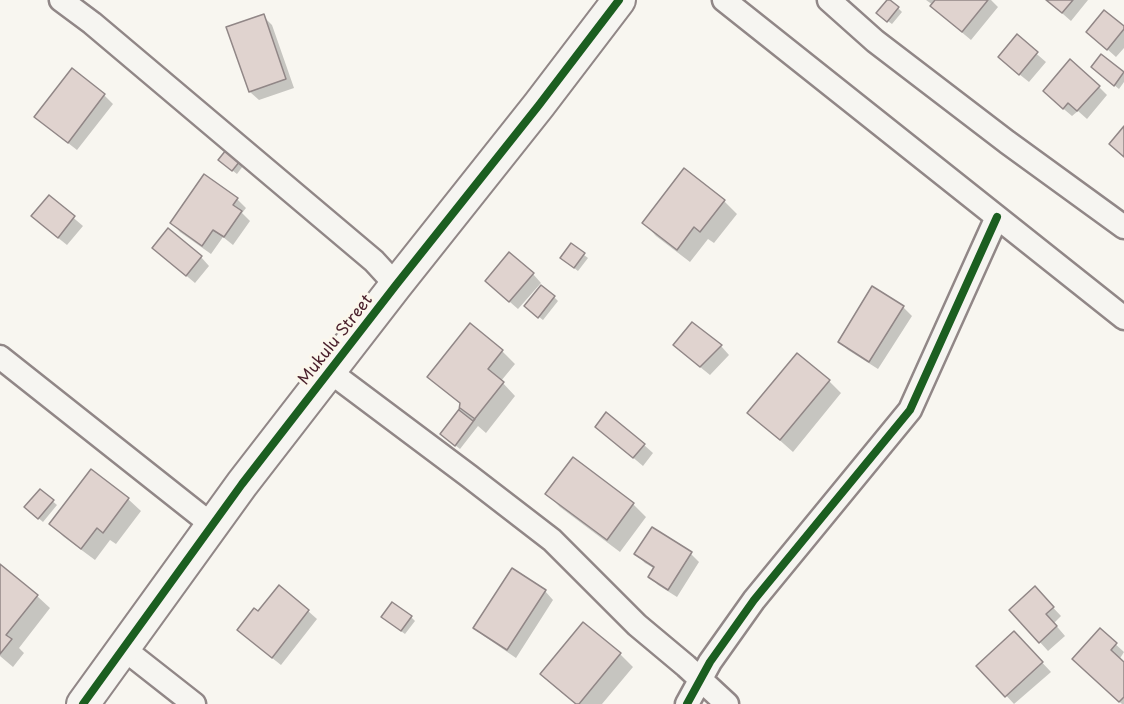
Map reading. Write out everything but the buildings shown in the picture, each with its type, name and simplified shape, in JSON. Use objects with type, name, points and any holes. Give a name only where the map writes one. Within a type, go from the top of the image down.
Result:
[{"type":"street","points":[[61,0],[92,23],[374,261],[396,285]]},
{"type":"street","name":"Mukulu Street","points":[[83,704],[242,484],[619,0]]},
{"type":"street","points":[[828,0],[885,49],[1124,227]]},
{"type":"street","points":[[731,2],[1124,318]]},
{"type":"street","points":[[687,704],[710,662],[754,600],[910,410],[997,217]]},
{"type":"street","points":[[0,357],[212,525]]},
{"type":"street","points":[[329,371],[552,540],[637,625],[727,704]]},
{"type":"street","points":[[124,649],[194,704]]},
{"type":"cycle path","points":[[83,704],[242,484],[619,0]]},
{"type":"cycle path","points":[[687,704],[710,662],[754,600],[910,410],[997,217]]}]
